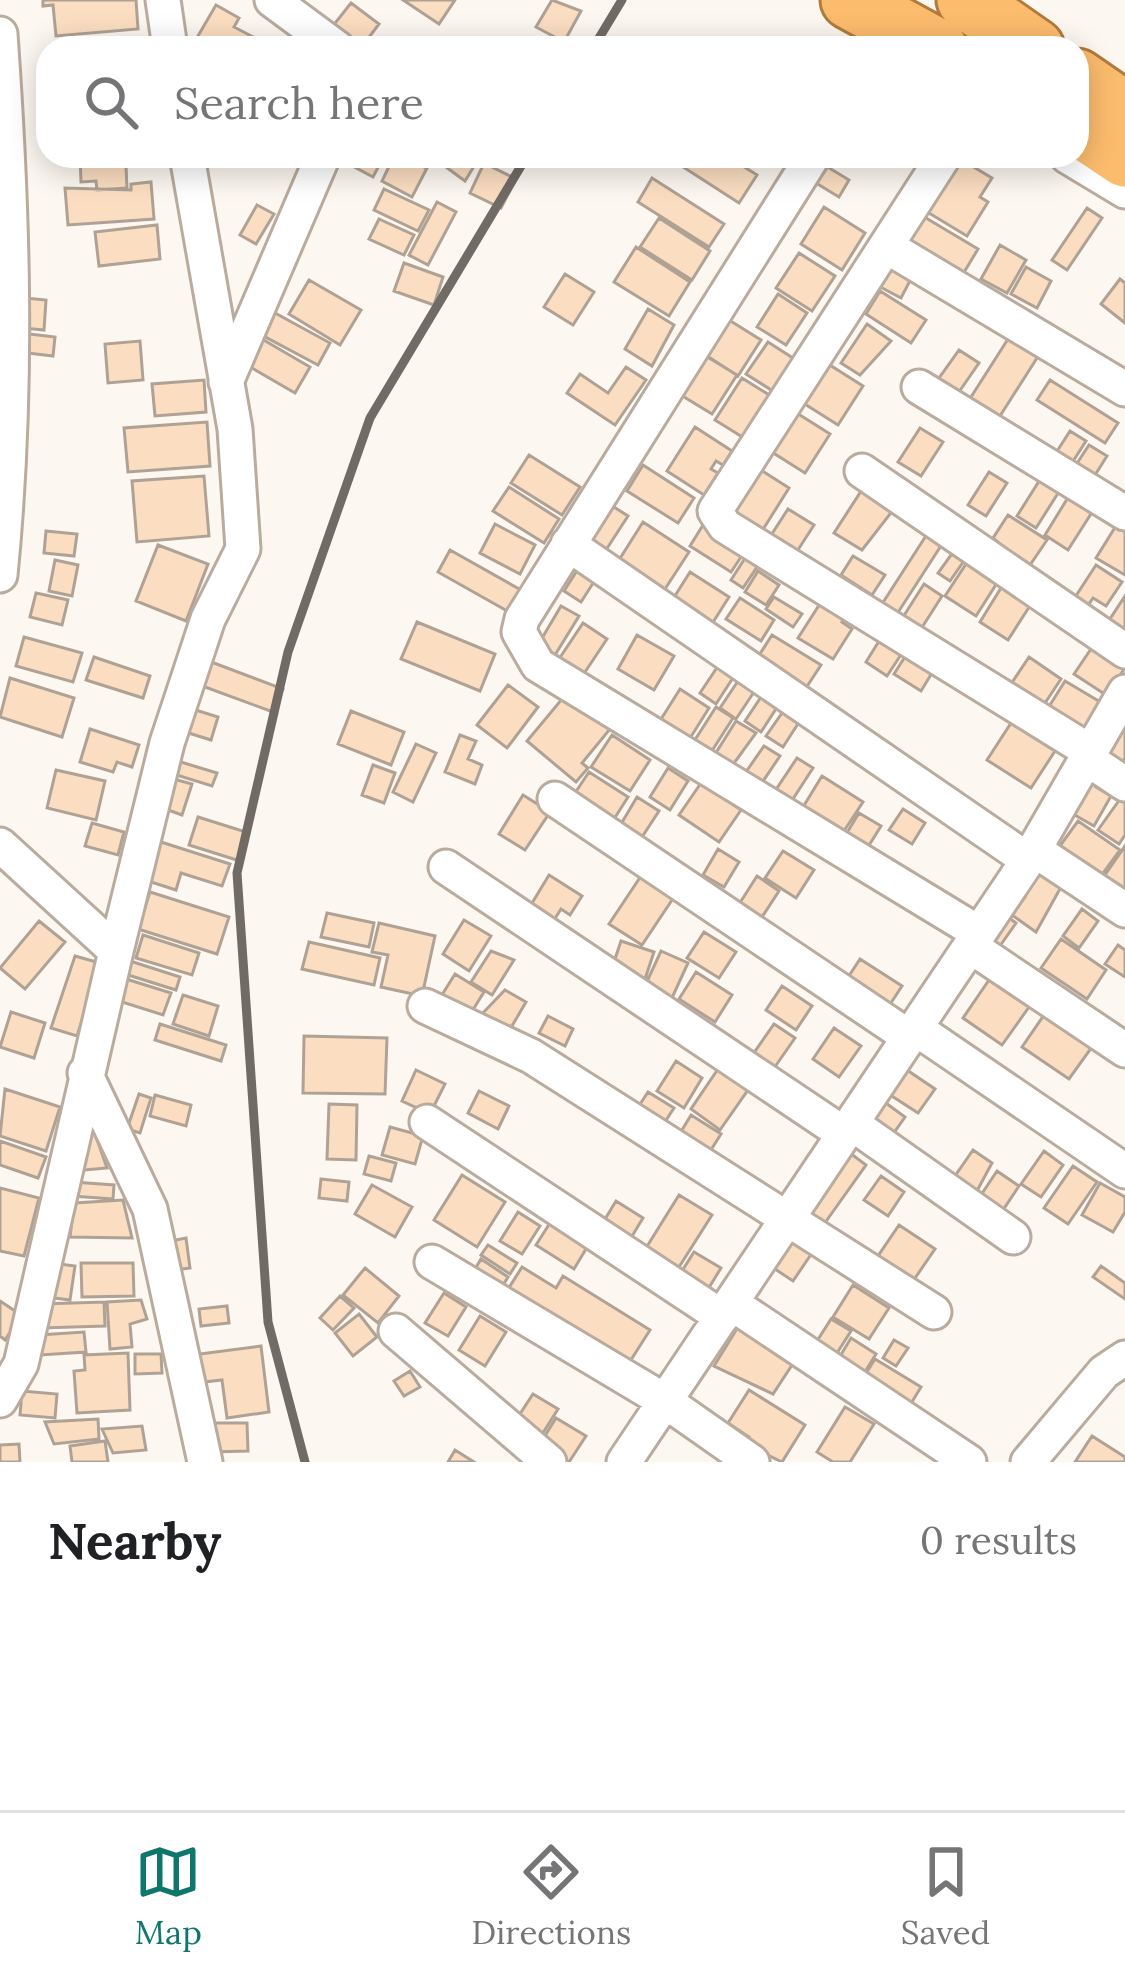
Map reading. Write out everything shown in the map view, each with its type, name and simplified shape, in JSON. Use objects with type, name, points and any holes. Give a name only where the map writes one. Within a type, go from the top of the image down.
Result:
[{"type":"highway","points":[[850,0],[916,36]]},
{"type":"highway","points":[[966,0],[1018,36]]},
{"type":"highway","points":[[1089,86],[1125,111]]},
{"type":"highway","points":[[1089,134],[1125,158]]},
{"type":"street","points":[[163,0],[168,36]]},
{"type":"street","points":[[272,0],[322,36]]},
{"type":"street","points":[[0,574],[14,229],[1,55]]},
{"type":"street","points":[[0,1400],[167,743],[208,619],[243,549],[236,429],[189,168]]},
{"type":"street","points":[[226,382],[318,168]]},
{"type":"street","points":[[805,168],[568,544],[522,619],[519,632],[538,665],[974,939],[1125,1050]]},
{"type":"street","points":[[936,168],[716,502],[715,512],[725,526],[1088,755],[1125,784]]},
{"type":"street","points":[[1087,168],[1125,191]]},
{"type":"street","points":[[886,246],[1125,389]]},
{"type":"street","points":[[919,387],[1125,513]]},
{"type":"street","points":[[862,471],[1125,651]]},
{"type":"street","points":[[568,544],[1030,854],[1125,910]]},
{"type":"street","points":[[624,1462],[1030,854],[1125,692]]},
{"type":"street","points":[[555,799],[1125,1171]]},
{"type":"street","points":[[0,845],[116,951]]},
{"type":"street","points":[[446,867],[1013,1237]]},
{"type":"street","points":[[425,1006],[531,1056],[934,1312]]},
{"type":"street","points":[[85,1073],[150,1209],[205,1462]]},
{"type":"street","points":[[427,1122],[970,1462]]},
{"type":"street","points":[[432,1262],[665,1401],[752,1462]]},
{"type":"street","points":[[396,1331],[549,1462]]},
{"type":"street","points":[[1028,1462],[1104,1372],[1125,1358]]},
{"type":"building","points":[[43,0],[136,0],[138,29],[56,36],[53,5],[43,6]]},
{"type":"building","points":[[403,0],[455,0],[439,24]]},
{"type":"building","points":[[552,0],[581,11],[567,36],[553,36],[536,27]]},
{"type":"building","points":[[351,3],[379,24],[370,36],[328,32]]},
{"type":"building","points":[[216,5],[239,18],[234,27],[251,36],[198,36]]},
{"type":"building","points":[[80,168],[126,168],[127,188],[97,190],[96,181],[81,182]]},
{"type":"building","points":[[356,168],[378,168],[373,177]]},
{"type":"building","points":[[388,168],[427,168],[412,197],[382,181]]},
{"type":"building","points":[[447,168],[473,168],[465,181]]},
{"type":"building","points":[[482,168],[494,168],[516,179],[501,208],[470,193]]},
{"type":"building","points":[[685,168],[746,168],[757,175],[739,203]]},
{"type":"building","points":[[818,168],[829,168],[849,180],[839,197],[811,180]]},
{"type":"building","points":[[950,168],[975,168],[992,178],[980,197],[988,202],[967,236],[924,210]]},
{"type":"building","points":[[652,178],[724,224],[709,247],[638,202]]},
{"type":"building","points":[[151,182],[154,219],[68,225],[65,188],[131,190],[131,184]]},
{"type":"building","points":[[384,189],[429,210],[418,231],[374,210]]},
{"type":"building","points":[[437,202],[456,212],[428,265],[409,255]]},
{"type":"building","points":[[257,205],[274,214],[256,244],[240,235]]},
{"type":"building","points":[[824,207],[865,233],[842,270],[801,244]]},
{"type":"building","points":[[1087,208],[1102,218],[1067,270],[1052,260]]},
{"type":"building","points":[[921,215],[978,249],[963,274],[906,241]]},
{"type":"building","points":[[659,218],[710,251],[692,280],[640,247]]},
{"type":"building","points":[[379,219],[414,235],[404,255],[369,239]]},
{"type":"building","points":[[157,225],[160,259],[99,266],[95,232]]},
{"type":"building","points":[[1000,245],[1026,260],[1007,293],[981,279]]},
{"type":"building","points":[[636,247],[690,282],[669,316],[614,282]]},
{"type":"building","points":[[799,253],[835,276],[812,311],[776,288]]},
{"type":"building","points":[[883,260],[913,275],[901,298],[871,282]]},
{"type":"building","points":[[404,263],[443,277],[434,305],[394,291]]},
{"type":"building","points":[[1026,267],[1051,281],[1037,308],[1011,294]]},
{"type":"building","points":[[565,274],[594,292],[573,325],[544,307]]},
{"type":"building","points":[[1120,279],[1125,283],[1125,323],[1101,304]]},
{"type":"building","points":[[309,280],[361,310],[340,345],[289,314]]},
{"type":"building","points":[[880,291],[926,320],[911,343],[866,314]]},
{"type":"building","points":[[778,294],[807,313],[786,345],[757,327]]},
{"type":"building","points":[[25,298],[46,300],[44,330],[23,328]]},
{"type":"building","points":[[264,307],[330,343],[318,365],[252,330]]},
{"type":"building","points":[[648,309],[674,325],[652,366],[625,349]]},
{"type":"building","points":[[721,315],[761,340],[738,376],[698,350]]},
{"type":"building","points":[[867,324],[891,341],[860,375],[841,363]]},
{"type":"building","points":[[1015,328],[1044,347],[993,427],[964,408]]},
{"type":"building","points":[[21,333],[55,337],[53,356],[19,352]]},
{"type":"building","points":[[255,335],[310,367],[295,393],[240,361]]},
{"type":"building","points":[[140,341],[143,380],[108,383],[105,344]]},
{"type":"building","points":[[768,342],[796,360],[776,393],[746,374]]},
{"type":"building","points":[[696,350],[737,375],[712,414],[671,389]]},
{"type":"building","points":[[959,350],[979,363],[952,402],[932,388]]},
{"type":"building","points":[[825,362],[863,386],[838,425],[800,401]]},
{"type":"building","points":[[626,367],[646,380],[615,425],[567,393],[580,374],[608,393]]},
{"type":"building","points":[[742,378],[771,396],[744,438],[715,420]]},
{"type":"building","points":[[204,380],[206,412],[155,416],[152,384]]},
{"type":"building","points":[[1050,380],[1118,423],[1105,443],[1037,400]]},
{"type":"building","points":[[792,410],[830,434],[805,473],[767,449]]},
{"type":"building","points":[[207,422],[210,466],[128,472],[124,428]]},
{"type":"building","points":[[695,427],[732,451],[723,465],[716,461],[711,469],[718,473],[704,495],[667,471]]},
{"type":"building","points":[[920,428],[943,442],[921,476],[898,462]]},
{"type":"building","points":[[1070,431],[1086,441],[1068,469],[1052,459]]},
{"type":"building","points":[[1089,445],[1107,456],[1090,483],[1072,471]]},
{"type":"building","points":[[529,455],[580,487],[562,515],[511,483]]},
{"type":"building","points":[[643,465],[694,498],[678,523],[627,491]]},
{"type":"building","points":[[756,467],[789,488],[762,531],[728,509]]},
{"type":"building","points":[[989,472],[1007,483],[986,516],[968,505]]},
{"type":"building","points":[[204,476],[209,536],[137,542],[132,481]]},
{"type":"building","points":[[1041,478],[1060,490],[1036,528],[1017,516]]},
{"type":"building","points":[[865,485],[897,505],[862,550],[834,533]]},
{"type":"building","points":[[509,487],[559,519],[544,543],[493,511]]},
{"type":"building","points":[[1072,491],[1096,506],[1068,550],[1045,535]]},
{"type":"building","points":[[606,502],[628,516],[604,553],[582,538]]},
{"type":"building","points":[[788,509],[814,525],[794,556],[768,540]]},
{"type":"building","points":[[1008,515],[1047,540],[1028,568],[993,538]]},
{"type":"building","points":[[1119,521],[1125,525],[1125,575],[1096,558]]},
{"type":"building","points":[[643,522],[689,552],[665,589],[619,560]]},
{"type":"building","points":[[495,524],[535,545],[520,574],[480,553]]},
{"type":"building","points":[[703,525],[745,551],[731,572],[690,546]]},
{"type":"building","points":[[931,528],[946,538],[897,614],[882,604]]},
{"type":"building","points":[[46,531],[77,534],[74,556],[44,553]]},
{"type":"building","points":[[158,545],[208,564],[186,621],[136,601]]},
{"type":"building","points":[[956,548],[968,555],[950,581],[938,573]]},
{"type":"building","points":[[450,550],[521,590],[509,612],[438,572]]},
{"type":"building","points":[[749,552],[761,561],[743,588],[731,580]]},
{"type":"building","points":[[853,556],[885,575],[872,595],[841,575]]},
{"type":"building","points":[[55,560],[78,565],[72,596],[49,591]]},
{"type":"building","points":[[966,564],[997,583],[976,616],[945,596]]},
{"type":"building","points":[[1096,565],[1122,582],[1106,606],[1093,598],[1083,613],[1070,605]]},
{"type":"building","points":[[580,566],[597,577],[581,602],[564,591]]},
{"type":"building","points":[[758,571],[779,585],[766,605],[745,592]]},
{"type":"building","points":[[690,572],[729,597],[710,627],[671,602]]},
{"type":"building","points":[[1004,583],[1033,601],[1008,640],[980,622]]},
{"type":"building","points":[[924,584],[942,596],[921,629],[903,617]]},
{"type":"building","points":[[36,593],[68,600],[62,625],[30,617]]},
{"type":"building","points":[[1125,596],[1125,641],[1104,628]]},
{"type":"building","points":[[774,597],[802,614],[793,627],[766,609]]},
{"type":"building","points":[[740,598],[774,620],[761,641],[726,619]]},
{"type":"building","points":[[823,599],[847,614],[842,622],[852,629],[833,659],[798,638]]},
{"type":"building","points":[[561,606],[579,616],[555,655],[538,645]]},
{"type":"building","points":[[417,622],[495,654],[480,691],[401,659]]},
{"type":"building","points":[[583,623],[607,639],[581,678],[557,662]]},
{"type":"building","points":[[884,633],[906,647],[887,676],[866,662]]},
{"type":"building","points":[[637,635],[674,656],[654,690],[618,669]]},
{"type":"building","points":[[772,635],[821,665],[804,691],[756,660]]},
{"type":"building","points":[[24,637],[82,653],[73,682],[16,666]]},
{"type":"building","points":[[1093,646],[1125,668],[1106,695],[1074,674]]},
{"type":"building","points":[[908,652],[935,668],[921,691],[894,674]]},
{"type":"building","points":[[94,657],[150,676],[143,698],[86,680]]},
{"type":"building","points":[[1029,657],[1061,679],[1041,709],[1009,687]]},
{"type":"building","points":[[206,660],[283,689],[273,712],[197,684]]},
{"type":"building","points":[[722,660],[738,670],[716,704],[700,693]]},
{"type":"building","points":[[744,672],[760,683],[736,719],[720,708]]},
{"type":"building","points":[[10,678],[74,698],[62,737],[0,717]]},
{"type":"building","points":[[1065,681],[1102,703],[1082,736],[1045,713]]},
{"type":"building","points":[[508,685],[538,707],[507,748],[477,725]]},
{"type":"building","points":[[767,688],[783,698],[761,732],[745,721]]},
{"type":"building","points":[[680,689],[709,708],[687,743],[658,724]]},
{"type":"building","points":[[567,693],[610,729],[582,763],[588,768],[576,782],[527,741]]},
{"type":"building","points":[[789,703],[805,713],[783,747],[766,736]]},
{"type":"building","points":[[186,707],[218,717],[211,740],[179,730]]},
{"type":"building","points":[[716,707],[733,718],[708,757],[691,746]]},
{"type":"building","points":[[351,711],[404,732],[391,765],[338,744]]},
{"type":"building","points":[[736,721],[756,733],[729,770],[712,759]]},
{"type":"building","points":[[1117,721],[1125,726],[1125,758],[1119,769],[1097,757]]},
{"type":"building","points":[[1011,723],[1055,751],[1031,788],[987,760]]},
{"type":"building","points":[[90,729],[139,745],[132,767],[117,762],[113,772],[80,762]]},
{"type":"building","points":[[460,735],[476,741],[468,759],[482,765],[475,784],[445,772]]},
{"type":"building","points":[[612,735],[650,760],[630,791],[591,767]]},
{"type":"building","points":[[416,744],[436,753],[413,802],[393,792]]},
{"type":"building","points":[[764,746],[780,756],[757,790],[741,779]]},
{"type":"building","points":[[797,758],[813,768],[791,802],[775,791]]},
{"type":"building","points":[[171,759],[217,773],[212,786],[167,772]]},
{"type":"building","points":[[373,765],[395,773],[384,803],[362,795]]},
{"type":"building","points":[[668,768],[688,781],[670,810],[650,797]]},
{"type":"building","points":[[56,770],[105,781],[96,820],[47,808]]},
{"type":"building","points":[[1088,771],[1102,778],[1096,787],[1111,796],[1094,826],[1066,810]]},
{"type":"building","points":[[589,772],[628,797],[607,830],[573,796]]},
{"type":"building","points":[[822,776],[863,802],[840,837],[800,812]]},
{"type":"building","points":[[170,778],[192,784],[182,815],[160,807]]},
{"type":"building","points":[[701,783],[741,810],[719,842],[679,815]]},
{"type":"building","points":[[1125,792],[1125,835],[1119,844],[1098,830]]},
{"type":"building","points":[[523,795],[550,812],[525,850],[499,834]]},
{"type":"building","points":[[637,797],[659,811],[642,837],[621,824]]},
{"type":"building","points":[[903,809],[925,823],[912,844],[889,830]]},
{"type":"building","points":[[859,813],[881,826],[863,855],[842,841]]},
{"type":"building","points":[[198,817],[249,833],[240,861],[189,845]]},
{"type":"building","points":[[1078,821],[1120,850],[1096,883],[1054,854]]},
{"type":"building","points":[[92,823],[124,832],[118,855],[85,846]]},
{"type":"building","points":[[161,842],[230,864],[222,886],[181,873],[176,890],[148,881]]},
{"type":"building","points":[[1125,846],[1125,889],[1119,898],[1098,885]]},
{"type":"building","points":[[718,849],[739,862],[724,887],[703,875]]},
{"type":"building","points":[[783,851],[814,870],[796,898],[765,878]]},
{"type":"building","points":[[1031,867],[1061,887],[1036,932],[1012,915],[1025,897],[1016,890]]},
{"type":"building","points":[[549,875],[582,896],[570,915],[561,909],[549,928],[526,913]]},
{"type":"building","points":[[641,876],[674,897],[642,945],[609,924]]},
{"type":"building","points":[[757,876],[779,891],[758,923],[736,909]]},
{"type":"building","points":[[150,892],[229,917],[217,954],[138,929]]},
{"type":"building","points":[[1082,909],[1098,921],[1079,948],[1063,936]]},
{"type":"building","points":[[998,910],[1016,923],[995,953],[977,941]]},
{"type":"building","points":[[327,913],[374,923],[369,947],[321,937]]},
{"type":"building","points":[[464,920],[491,936],[469,971],[443,954]]},
{"type":"building","points":[[39,921],[65,942],[25,989],[0,968]]},
{"type":"building","points":[[379,923],[435,936],[422,996],[381,987],[388,955],[372,952]]},
{"type":"building","points":[[704,932],[736,952],[719,978],[687,958]]},
{"type":"building","points":[[143,935],[199,953],[192,975],[136,958]]},
{"type":"building","points":[[1061,939],[1106,970],[1087,999],[1041,968]]},
{"type":"building","points":[[621,941],[654,952],[645,979],[612,968]]},
{"type":"building","points":[[309,942],[380,958],[374,985],[302,969]]},
{"type":"building","points":[[1118,945],[1125,950],[1125,977],[1105,964]]},
{"type":"building","points":[[491,951],[514,960],[492,995],[471,982]]},
{"type":"building","points":[[661,951],[688,963],[671,1000],[644,988]]},
{"type":"building","points":[[75,956],[100,963],[77,1036],[51,1028]]},
{"type":"building","points":[[860,959],[902,986],[885,1012],[843,985]]},
{"type":"building","points":[[130,961],[180,977],[176,990],[125,974]]},
{"type":"building","points":[[696,972],[732,995],[715,1022],[679,999]]},
{"type":"building","points":[[455,974],[484,992],[469,1016],[440,998]]},
{"type":"building","points":[[126,979],[171,993],[163,1015],[119,1001]]},
{"type":"building","points":[[989,980],[1029,1007],[1002,1045],[963,1018]]},
{"type":"building","points":[[782,986],[812,1006],[796,1030],[766,1010]]},
{"type":"building","points":[[505,990],[526,1002],[509,1031],[480,1016]]},
{"type":"building","points":[[183,995],[218,1006],[209,1036],[173,1024]]},
{"type":"building","points":[[11,1012],[45,1023],[34,1058],[0,1047]]},
{"type":"building","points":[[1044,1015],[1092,1047],[1069,1079],[1022,1047]]},
{"type":"building","points":[[548,1016],[573,1029],[565,1046],[539,1033]]},
{"type":"building","points":[[160,1024],[226,1045],[221,1061],[155,1040]]},
{"type":"building","points":[[774,1024],[795,1038],[765,1081],[744,1067]]},
{"type":"building","points":[[834,1028],[861,1046],[839,1077],[813,1059]]},
{"type":"building","points":[[304,1036],[387,1038],[385,1094],[303,1093]]},
{"type":"building","points":[[676,1061],[702,1078],[684,1108],[657,1091]]},
{"type":"building","points":[[898,1064],[935,1089],[918,1113],[881,1089]]},
{"type":"building","points":[[720,1066],[750,1087],[720,1130],[691,1109]]},
{"type":"building","points":[[416,1070],[445,1084],[430,1114],[402,1101]]},
{"type":"building","points":[[5,1089],[60,1107],[46,1151],[0,1136]]},
{"type":"building","points":[[479,1091],[509,1106],[498,1129],[468,1113]]},
{"type":"building","points":[[648,1092],[674,1108],[659,1131],[633,1115]]},
{"type":"building","points":[[139,1094],[151,1098],[140,1133],[127,1129]]},
{"type":"building","points":[[155,1095],[191,1105],[186,1126],[150,1116]]},
{"type":"building","points":[[879,1098],[905,1117],[886,1144],[860,1126]]},
{"type":"building","points":[[329,1104],[357,1105],[356,1160],[327,1159]]},
{"type":"building","points":[[691,1115],[721,1134],[707,1156],[676,1140]]},
{"type":"building","points":[[92,1125],[107,1168],[73,1171]]},
{"type":"building","points":[[390,1127],[423,1136],[415,1164],[382,1155]]},
{"type":"building","points":[[0,1141],[46,1157],[38,1178],[0,1165]]},
{"type":"building","points":[[846,1150],[866,1165],[822,1227],[802,1213]]},
{"type":"building","points":[[973,1150],[992,1163],[971,1202],[948,1186]]},
{"type":"building","points":[[1044,1151],[1063,1165],[1041,1197],[1021,1184]]},
{"type":"building","points":[[369,1156],[396,1163],[391,1181],[364,1174]]},
{"type":"building","points":[[1073,1166],[1097,1182],[1068,1224],[1044,1208]]},
{"type":"building","points":[[997,1171],[1019,1186],[997,1219],[981,1195]]},
{"type":"building","points":[[462,1175],[505,1202],[477,1247],[434,1220]]},
{"type":"building","points":[[881,1176],[904,1192],[888,1216],[864,1200]]},
{"type":"building","points":[[321,1179],[349,1182],[347,1201],[319,1198]]},
{"type":"building","points":[[73,1182],[114,1185],[113,1199],[72,1196]]},
{"type":"building","points":[[1100,1183],[1125,1197],[1125,1212],[1113,1232],[1082,1215]]},
{"type":"building","points":[[372,1185],[412,1207],[395,1237],[355,1214]]},
{"type":"building","points":[[0,1188],[39,1198],[24,1256],[0,1251]]},
{"type":"building","points":[[679,1195],[712,1215],[679,1267],[646,1248]]},
{"type":"building","points":[[123,1200],[132,1238],[70,1237],[74,1203]]},
{"type":"building","points":[[616,1201],[643,1218],[626,1246],[599,1229]]},
{"type":"building","points":[[518,1212],[540,1226],[522,1254],[500,1241]]},
{"type":"building","points":[[555,1215],[592,1239],[574,1269],[536,1245]]},
{"type":"building","points":[[899,1225],[935,1249],[911,1284],[876,1259]]},
{"type":"building","points":[[783,1233],[812,1253],[793,1281],[763,1261]]},
{"type":"building","points":[[186,1238],[190,1268],[175,1270],[171,1241]]},
{"type":"building","points":[[488,1245],[517,1263],[510,1274],[481,1255]]},
{"type":"building","points":[[694,1252],[721,1268],[702,1299],[675,1282]]},
{"type":"building","points":[[481,1259],[508,1277],[498,1293],[471,1276]]},
{"type":"building","points":[[52,1263],[75,1266],[70,1300],[47,1297]]},
{"type":"building","points":[[81,1263],[133,1263],[134,1296],[82,1297]]},
{"type":"building","points":[[1101,1266],[1125,1283],[1125,1299],[1093,1277]]},
{"type":"building","points":[[522,1267],[556,1288],[563,1276],[650,1330],[622,1374],[502,1299]]},
{"type":"building","points":[[365,1268],[399,1296],[378,1323],[343,1295]]},
{"type":"building","points":[[853,1285],[889,1308],[869,1339],[833,1317]]},
{"type":"building","points":[[444,1293],[466,1307],[448,1336],[425,1323]]},
{"type":"building","points":[[340,1296],[354,1308],[333,1330],[320,1318]]},
{"type":"building","points":[[141,1300],[147,1319],[130,1324],[132,1347],[110,1349],[107,1302]]},
{"type":"building","points":[[0,1301],[21,1315],[5,1340],[0,1336]]},
{"type":"building","points":[[104,1302],[105,1326],[41,1328],[41,1304]]},
{"type":"building","points":[[227,1306],[229,1323],[201,1326],[199,1309]]},
{"type":"building","points":[[359,1314],[377,1337],[353,1356],[335,1333]]},
{"type":"building","points":[[480,1316],[506,1332],[485,1366],[459,1350]]},
{"type":"building","points":[[831,1319],[851,1331],[830,1364],[810,1352]]},
{"type":"building","points":[[738,1327],[794,1362],[773,1394],[714,1366]]},
{"type":"building","points":[[84,1332],[86,1352],[40,1355],[39,1335]]},
{"type":"building","points":[[851,1338],[876,1354],[858,1383],[833,1368]]},
{"type":"building","points":[[894,1340],[908,1348],[896,1366],[883,1358]]},
{"type":"building","points":[[261,1346],[269,1412],[227,1418],[222,1380],[195,1383],[192,1355]]},
{"type":"building","points":[[128,1353],[130,1410],[77,1413],[74,1371],[85,1370],[84,1355]]},
{"type":"building","points":[[135,1354],[161,1354],[162,1373],[135,1374]]},
{"type":"building","points":[[875,1359],[921,1387],[904,1415],[858,1386]]},
{"type":"building","points":[[410,1371],[420,1387],[404,1396],[394,1381]]},
{"type":"building","points":[[749,1390],[805,1425],[782,1462],[745,1444],[749,1437],[728,1423]]},
{"type":"building","points":[[22,1391],[57,1394],[55,1418],[20,1415]]},
{"type":"building","points":[[533,1394],[558,1409],[541,1436],[516,1420]]},
{"type":"building","points":[[845,1407],[874,1424],[850,1462],[833,1462],[817,1452]]},
{"type":"building","points":[[556,1418],[586,1436],[569,1462],[538,1447]]},
{"type":"building","points":[[98,1419],[99,1439],[54,1444],[45,1422]]},
{"type":"building","points":[[210,1423],[247,1423],[248,1451],[210,1452]]},
{"type":"building","points":[[142,1426],[146,1450],[113,1453],[102,1429]]},
{"type":"building","points":[[1092,1436],[1125,1457],[1125,1462],[1075,1462]]},
{"type":"building","points":[[105,1441],[108,1462],[72,1462],[70,1446]]},
{"type":"building","points":[[19,1444],[20,1462],[0,1462],[0,1445]]},
{"type":"building","points":[[455,1450],[474,1462],[448,1462]]},
{"type":"railway","points":[[600,36],[622,0]]},
{"type":"railway","points":[[305,1462],[268,1322],[237,873],[288,652],[370,418],[520,168]]}]
